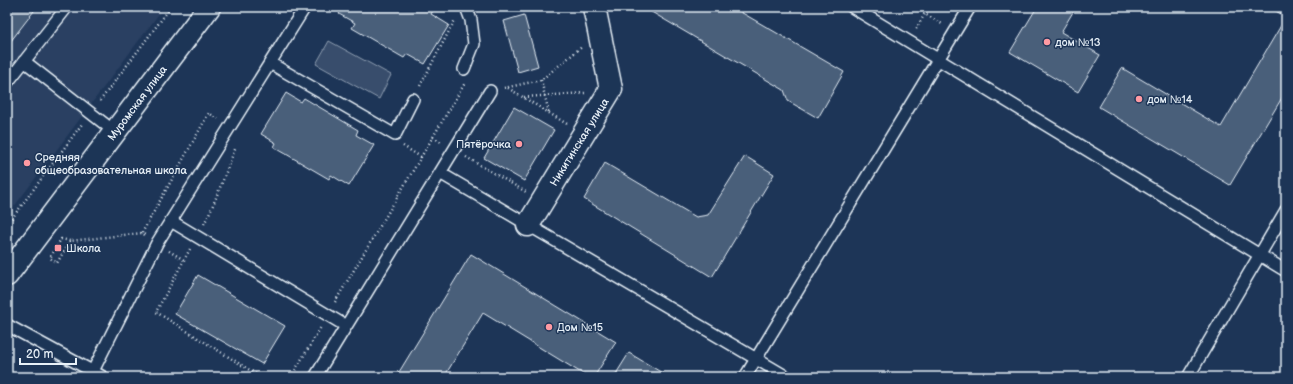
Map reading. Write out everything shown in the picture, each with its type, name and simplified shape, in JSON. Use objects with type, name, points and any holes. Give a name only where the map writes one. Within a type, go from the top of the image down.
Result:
[{"type":"street","name":"Муромская улица","points":[[7,275],[209,7]]},
{"type":"street","name":"Никитинская улица","points":[[528,225],[611,89],[594,7]]},
{"type":"lane","points":[[7,83],[67,7]]},
{"type":"lane","points":[[7,325],[95,375],[157,244],[304,7]]},
{"type":"lane","points":[[852,7],[1286,271]]},
{"type":"lane","points":[[745,377],[970,7]]},
{"type":"lane","points":[[462,10],[471,20],[474,44],[464,69]]},
{"type":"lane","points":[[24,61],[115,132]]},
{"type":"lane","points":[[270,63],[395,135],[413,99]]},
{"type":"lane","points":[[315,377],[490,91]]},
{"type":"lane","points":[[440,173],[787,377]]},
{"type":"lane","points":[[1188,377],[1286,210]]},
{"type":"lane","points":[[171,221],[346,326]]},
{"type":"path","points":[[913,7],[955,31]]},
{"type":"path","points":[[909,41],[929,7]]},
{"type":"path","points":[[413,99],[462,10]]},
{"type":"path","points":[[490,91],[541,80],[584,45],[586,53]]},
{"type":"path","points":[[291,377],[470,73],[464,69]]},
{"type":"path","points":[[541,80],[549,113]]},
{"type":"path","points":[[508,88],[572,127]]},
{"type":"path","points":[[524,97],[587,92]]},
{"type":"path","points":[[142,233],[209,113],[242,134],[226,170],[214,204],[156,312],[261,377]]},
{"type":"path","points":[[433,137],[542,201]]},
{"type":"path","points":[[70,241],[58,263],[50,258],[61,239],[70,241],[142,233],[184,260]]},
{"type":"shaded area","name":"Средняя общеобразовательная школа","points":[[7,7],[164,7],[7,216]]},
{"type":"shaded area","points":[[329,41],[391,75],[379,99],[316,64]]},
{"type":"building","points":[[7,7],[37,7],[7,46]]},
{"type":"building","points":[[343,7],[430,7],[434,9],[431,14],[449,25],[425,64],[407,54],[404,58],[352,28],[355,23],[339,14]]},
{"type":"building","points":[[643,7],[732,7],[844,72],[818,118],[788,101],[784,90]]},
{"type":"building","name":"дом №13","points":[[1037,7],[1076,7],[1061,32],[1100,55],[1078,92],[1010,52]]},
{"type":"building","points":[[1269,7],[1286,7],[1286,17]]},
{"type":"building","points":[[524,15],[538,66],[518,72],[504,21]]},
{"type":"building","name":"дом №14","points":[[1286,17],[1286,91],[1230,185],[1099,107],[1122,68],[1221,127]]},
{"type":"building","points":[[286,93],[301,102],[304,98],[358,130],[356,135],[374,145],[349,186],[331,175],[329,179],[274,147],[276,143],[261,134]]},
{"type":"building","name":"Пятёрочка","points":[[514,107],[554,130],[524,181],[484,158]]},
{"type":"building","points":[[745,156],[774,174],[712,277],[584,199],[605,163],[696,217],[708,215]]},
{"type":"building","name":"Дом №15","points":[[471,254],[616,342],[594,377],[588,377],[483,313],[444,377],[396,377]]},
{"type":"building","points":[[198,275],[285,326],[262,364],[175,314]]},
{"type":"building","points":[[629,353],[669,377],[614,377]]},
{"type":"place","name":"дом №13","points":[[1047,42]]},
{"type":"place","name":"дом №14","points":[[1139,99]]},
{"type":"place","name":"Пятёрочка","points":[[519,144]]},
{"type":"place","name":"Средняя общеобразовательная школа","points":[[27,163]]},
{"type":"place","name":"Школа","points":[[58,248]]},
{"type":"place","name":"Дом №15","points":[[549,327]]}]
